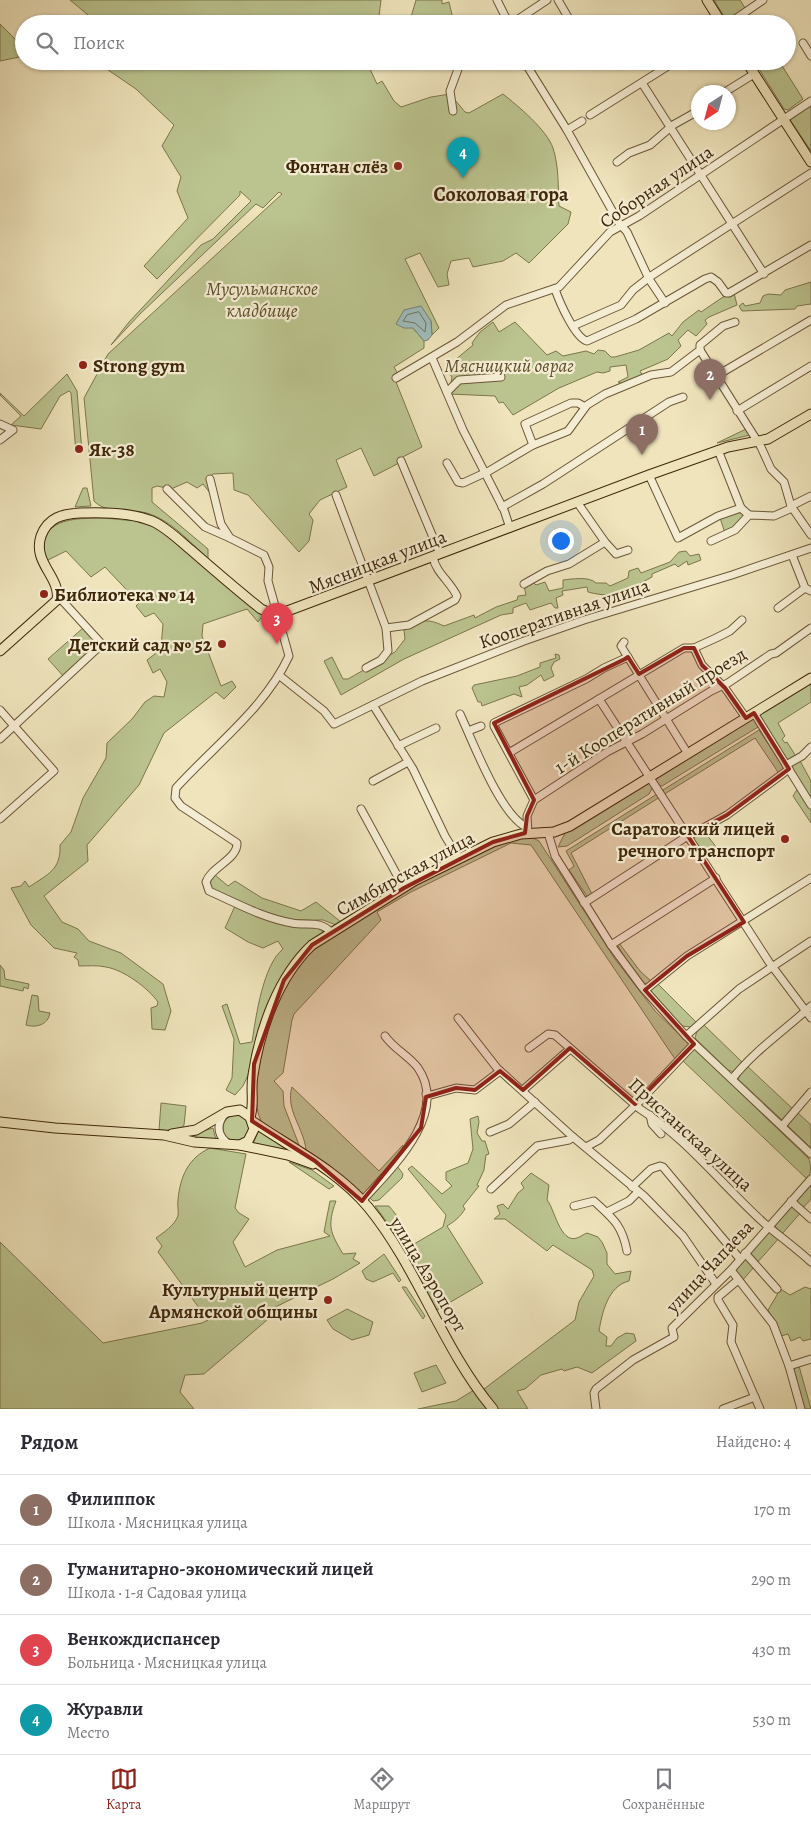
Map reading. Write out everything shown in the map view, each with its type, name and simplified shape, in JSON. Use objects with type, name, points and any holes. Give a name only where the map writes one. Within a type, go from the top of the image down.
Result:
[{"type":"main road","points":[[707,0],[716,15]]},
{"type":"main road","points":[[752,70],[811,162]]},
{"type":"main road","name":"Мясницкая улица","points":[[276,613],[292,610],[718,450],[773,437],[811,414]]},
{"type":"main road","points":[[0,651],[57,598],[56,587],[40,556],[39,547],[42,533],[49,523],[56,517],[65,514],[124,515],[142,518],[159,525],[261,609],[276,613]]},
{"type":"main road","name":"Симбирская улица","points":[[251,1119],[254,1064],[274,998],[301,955],[312,945],[404,888],[493,842],[527,830],[548,833],[570,826],[811,678]]},
{"type":"main road","name":"улица Аэропорт","points":[[164,1135],[196,1130],[237,1110],[244,1112],[251,1119],[323,1167],[362,1201],[384,1230],[466,1370],[493,1409]]},
{"type":"main road","points":[[240,1145],[250,1138],[254,1130],[251,1119]]},
{"type":"main road","name":"улица Аэропорт","points":[[0,1122],[55,1128],[164,1135],[194,1142],[240,1145],[288,1155],[323,1167]]},
{"type":"street","points":[[497,0],[505,15]]},
{"type":"street","points":[[524,15],[546,0]]},
{"type":"street","points":[[558,0],[567,15]]},
{"type":"street","points":[[741,15],[763,0]]},
{"type":"street","points":[[803,43],[811,56]]},
{"type":"street","points":[[453,111],[450,91],[458,70]]},
{"type":"street","points":[[530,70],[567,130],[665,303]]},
{"type":"street","points":[[590,116],[662,70]]},
{"type":"street","points":[[736,85],[754,74]]},
{"type":"street","points":[[642,83],[764,274]]},
{"type":"street","name":"Соборная улица","points":[[396,378],[432,358],[506,305],[555,289],[568,280],[610,232],[639,216],[811,101]]},
{"type":"street","points":[[617,162],[628,153],[650,145],[670,128],[691,114]]},
{"type":"street","points":[[567,130],[582,121]]},
{"type":"street","points":[[573,326],[621,305],[633,290],[811,173]]},
{"type":"street","points":[[555,289],[573,326],[581,338],[587,341],[636,319],[711,278],[718,282],[726,293],[764,274],[811,245]]},
{"type":"street","points":[[716,376],[808,321],[811,328]]},
{"type":"street","points":[[735,322],[723,326],[700,345],[700,350],[757,442],[771,469],[784,482],[792,507],[811,535]]},
{"type":"street","points":[[447,464],[458,482],[463,483],[485,473],[533,445],[568,430],[585,407],[605,394],[651,375],[671,372],[700,350]]},
{"type":"street","points":[[432,358],[510,528]]},
{"type":"street","points":[[737,411],[811,366]]},
{"type":"street","points":[[447,392],[459,380],[501,377]]},
{"type":"street","points":[[502,507],[543,484],[669,402],[684,397]]},
{"type":"street","points":[[533,445],[525,424],[575,402],[585,407]]},
{"type":"street","points":[[0,424],[13,430],[0,440]]},
{"type":"street","points":[[718,450],[741,508],[750,515],[774,516],[811,496]]},
{"type":"street","points":[[386,628],[409,625],[455,600],[457,596],[452,585],[444,578],[434,564],[436,555],[401,461]]},
{"type":"street","points":[[650,475],[676,538],[685,536],[718,516],[741,508]]},
{"type":"street","points":[[210,479],[221,524],[230,538]]},
{"type":"street","points":[[167,489],[205,527],[264,555],[269,567],[268,581],[289,656],[280,676],[246,717],[176,788],[175,798],[181,806],[237,843],[234,852],[208,876],[206,882],[209,891],[268,917],[293,924],[317,924],[327,927],[331,933]]},
{"type":"street","points":[[336,495],[367,582],[386,628],[388,651],[381,660],[366,668]]},
{"type":"street","points":[[577,502],[605,542],[616,554],[628,550]]},
{"type":"street","points":[[710,541],[735,530],[750,515]]},
{"type":"street","points":[[803,522],[811,517]]},
{"type":"street","points":[[524,584],[547,571],[569,564],[605,542]]},
{"type":"street","name":"Кооперативная улица","points":[[280,676],[324,711],[334,724],[422,681],[524,641],[811,548]]},
{"type":"street","points":[[778,608],[808,590],[792,555]]},
{"type":"street","points":[[0,740],[98,650],[100,644],[57,598]]},
{"type":"street","points":[[509,753],[684,648],[694,648],[730,631],[742,620]]},
{"type":"street","name":"1-й Кооперативный проезд","points":[[534,800],[606,752],[626,742],[718,686],[723,686],[771,654],[776,653],[811,628]]},
{"type":"street","points":[[624,642],[621,646],[688,754]]},
{"type":"street","points":[[694,648],[702,665],[750,716],[788,767],[811,805]]},
{"type":"street","points":[[527,830],[529,807],[534,800],[494,723],[628,658]]},
{"type":"street","points":[[599,699],[773,967],[808,1009],[811,1018]]},
{"type":"street","points":[[373,705],[408,762],[459,858]]},
{"type":"street","points":[[0,710],[54,771],[0,819]]},
{"type":"street","points":[[460,714],[505,808],[527,830]]},
{"type":"street","points":[[468,730],[482,726]]},
{"type":"street","points":[[398,746],[436,728]]},
{"type":"street","points":[[584,903],[688,836],[727,815],[811,747]]},
{"type":"street","points":[[373,781],[408,762]]},
{"type":"street","points":[[361,809],[404,888]]},
{"type":"street","points":[[548,833],[555,856],[584,903],[611,945],[645,990],[694,1044],[811,1154]]},
{"type":"street","points":[[611,945],[716,878]]},
{"type":"street","points":[[645,990],[687,956],[744,922],[811,878]]},
{"type":"street","points":[[686,1036],[739,989],[811,941]]},
{"type":"street","points":[[732,1079],[745,1062],[778,1032],[808,1009]]},
{"type":"street","points":[[458,1018],[500,1071],[638,1192],[683,1236],[716,1284]]},
{"type":"street","name":"Пристанская улица","points":[[529,1048],[552,1033],[640,1110],[650,1115],[769,1226],[811,1262]]},
{"type":"street","points":[[362,1201],[397,1162],[421,1128],[426,1094],[418,1067],[393,1047],[385,1036]]},
{"type":"street","points":[[586,1147],[599,1140],[679,1062],[694,1044]]},
{"type":"street","points":[[523,1090],[570,1049]]},
{"type":"street","points":[[426,1094],[430,1095],[456,1088],[475,1090],[500,1071]]},
{"type":"street","points":[[782,1126],[811,1092]]},
{"type":"street","points":[[490,1132],[509,1124],[535,1102]]},
{"type":"street","points":[[650,1115],[652,1124],[661,1134]]},
{"type":"street","points":[[223,1116],[219,1123],[219,1131],[222,1138],[229,1144]]},
{"type":"street","points":[[491,1189],[537,1146],[569,1140],[573,1137]]},
{"type":"street","points":[[632,1187],[650,1169],[663,1167],[742,1256],[777,1289]]},
{"type":"street","name":"улица Чапаева","points":[[596,1409],[594,1392],[596,1389],[633,1360],[674,1337],[672,1328],[731,1270],[791,1201],[811,1181]]},
{"type":"street","points":[[607,1212],[629,1201],[638,1192]]},
{"type":"street","points":[[574,1206],[594,1201],[607,1212],[619,1226],[625,1238],[627,1251]]},
{"type":"street","points":[[791,1201],[811,1219]]},
{"type":"street","points":[[731,1270],[773,1324],[789,1366],[801,1409]]},
{"type":"street","points":[[738,1280],[718,1296],[718,1300],[733,1324],[732,1342],[760,1409]]},
{"type":"street","points":[[789,1366],[811,1359]]},
{"type":"street","points":[[723,1409],[755,1397]]},
{"type":"highlighted area","points":[[684,648],[694,648],[702,665],[725,688],[746,718],[754,713],[789,769],[727,815],[688,836],[744,922],[687,956],[645,990],[694,1044],[635,1104],[570,1048],[523,1090],[500,1071],[475,1090],[456,1088],[426,1097],[421,1128],[362,1201],[315,1161],[252,1121],[254,1064],[284,980],[312,945],[404,888],[493,842],[525,833],[527,816],[534,800],[494,723],[628,657],[639,674]]},
{"type":"green space","points":[[70,0],[381,0],[379,15],[88,15]]},
{"type":"green space","points":[[416,0],[442,0],[442,4],[449,2],[452,15],[412,15]]},
{"type":"green space","points":[[714,0],[740,0],[745,8],[735,15],[723,15]]},
{"type":"green space","points":[[0,24],[15,39],[15,58],[0,61]]},
{"type":"green space","name":"Мусульманское кладбище","points":[[108,70],[370,70],[377,84],[382,81],[394,101],[401,107],[431,97],[450,94],[465,112],[469,113],[503,94],[538,126],[553,148],[557,169],[559,206],[571,212],[568,224],[529,263],[516,253],[503,261],[473,267],[469,258],[451,261],[447,274],[449,285],[438,287],[420,253],[405,259],[439,328],[432,335],[431,321],[413,328],[424,341],[424,348],[394,367],[398,374],[394,377],[422,447],[397,460],[399,463],[374,476],[361,448],[336,460],[347,487],[320,500],[309,514],[313,520],[309,541],[299,552],[248,495],[234,490],[233,473],[213,474],[207,480],[210,493],[203,484],[197,488],[187,482],[171,489],[157,486],[152,488],[152,502],[208,549],[208,559],[178,531],[160,519],[142,512],[104,508],[94,501],[84,398],[108,354],[282,194],[279,192],[263,208],[256,204],[141,313],[111,345],[129,322],[201,245],[213,239],[251,201],[240,191],[240,195],[157,279],[144,266],[188,218],[177,191],[181,177],[162,146],[174,125],[136,89]]},
{"type":"green space","points":[[760,70],[785,70],[803,99],[788,110],[784,109]]},
{"type":"green space","points":[[810,106],[811,108],[811,151],[790,120]]},
{"type":"green space","points":[[811,282],[811,304],[797,306],[795,309],[742,311],[739,306],[743,303],[745,306],[760,303],[763,296],[768,294],[781,295],[785,290]]},
{"type":"green space","name":"Мясницкий овраг","points":[[734,293],[737,305],[705,320],[707,324],[696,336],[688,330],[678,340],[681,346],[668,359],[640,371],[643,376],[623,384],[618,382],[628,377],[626,365],[610,367],[610,371],[597,372],[559,388],[513,415],[503,402],[499,403],[495,396],[449,394],[452,377],[445,368],[456,362],[455,360],[473,345],[472,343],[480,332],[493,322],[499,332],[515,322],[547,355],[556,351],[563,356],[586,351],[594,354],[598,350],[605,351],[611,357],[615,357],[639,350],[669,333],[672,336],[683,322],[699,310],[701,312],[726,295]]},
{"type":"green space","points":[[67,374],[77,391],[82,452],[80,454],[76,453],[71,393],[69,391],[60,396],[41,429],[11,425],[21,416],[0,395],[0,393],[24,416]]},
{"type":"green space","points":[[746,429],[750,435],[717,443]]},
{"type":"green space","points":[[83,488],[87,488],[91,506],[75,507]]},
{"type":"green space","points":[[739,512],[747,516],[739,527],[725,533],[720,518]]},
{"type":"green space","points":[[104,518],[135,521],[157,528],[263,615],[258,622],[247,609],[203,624],[202,636],[221,686],[232,681],[236,687],[224,699],[216,692],[164,733],[139,785],[87,845],[88,861],[44,896],[62,922],[78,929],[89,941],[121,953],[163,984],[171,1011],[165,1030],[152,1029],[151,1008],[157,1006],[158,1002],[148,991],[135,980],[113,969],[100,966],[79,966],[78,960],[74,957],[77,953],[54,948],[31,925],[11,888],[21,886],[25,881],[29,887],[52,871],[58,860],[60,845],[71,832],[83,798],[106,758],[107,743],[132,719],[145,702],[154,696],[164,697],[167,682],[160,669],[153,673],[147,660],[155,654],[152,645],[161,647],[163,624],[154,613],[145,617],[136,606],[139,603],[105,567],[91,577],[66,551],[46,561],[44,547],[46,536],[51,528],[69,520]]},
{"type":"green space","points":[[686,551],[690,556],[699,554],[701,560],[688,565],[687,561],[678,567],[675,564],[652,574],[652,577],[629,590],[615,594],[607,595],[588,592],[587,587],[562,591],[563,595],[556,598],[558,608],[555,608],[551,603],[530,610],[526,603],[513,608],[513,613],[501,615],[404,659],[341,695],[324,661],[332,657],[343,679],[348,679],[395,652],[405,639],[404,630],[420,622],[428,621],[444,626],[474,615],[475,618],[496,607],[517,600],[518,596],[526,595],[524,586],[532,581],[536,585],[545,582],[549,591],[563,588],[563,580],[589,579],[596,583],[606,583],[610,586],[628,578],[629,571],[638,568],[641,573],[670,562],[679,552]]},
{"type":"green space","points":[[83,628],[97,644],[65,678],[48,659]]},
{"type":"green space","points":[[555,654],[559,655],[560,659],[554,662],[551,668],[554,676],[544,681],[541,675],[527,685],[519,687],[522,697],[514,694],[482,706],[481,702],[478,702],[472,688],[474,685],[517,676],[540,667],[540,663],[556,658]]},
{"type":"green space","points":[[811,682],[811,702],[778,723],[785,736],[782,739],[785,743],[787,742],[797,758],[788,762],[759,714]]},
{"type":"green space","points":[[754,719],[758,727],[662,786],[657,785],[654,778]]},
{"type":"green space","points":[[759,730],[785,769],[780,775],[755,738],[663,795],[663,790]]},
{"type":"green space","points":[[799,759],[811,781],[811,801],[789,764]]},
{"type":"green space","points":[[648,781],[653,787],[649,794],[567,846],[558,847],[565,833]]},
{"type":"green space","points":[[798,788],[811,810],[811,823],[793,796]]},
{"type":"green space","points":[[657,794],[660,797],[571,853],[593,896],[587,896],[569,870],[574,866],[566,851]]},
{"type":"green space","points":[[703,830],[717,848],[704,857],[692,837]]},
{"type":"green space","points":[[529,836],[539,841],[615,959],[655,1011],[809,1159],[810,1175],[808,1180],[682,1060],[675,1059],[531,845],[511,843],[411,892],[377,912],[381,920],[294,1014],[283,1073],[274,1081],[283,1091],[284,1106],[299,1145],[278,1136],[264,1125],[257,1108],[256,1091],[262,1051],[280,996],[292,974],[306,956],[314,948],[417,883],[472,856]]},
{"type":"green space","points":[[215,875],[228,886],[235,881],[262,898],[301,911],[316,902],[341,922],[336,925],[323,920],[294,920],[269,915],[211,890],[210,882]]},
{"type":"green space","points":[[235,906],[319,928],[323,931],[318,938],[295,957],[286,971],[260,1029],[248,1075],[243,1086],[235,1095],[226,1090],[232,1078],[234,1039],[222,1006],[227,1004],[240,1044],[252,1042],[258,1005],[265,979],[276,957],[283,949],[278,941],[263,948],[248,942],[225,928]]},
{"type":"green space","points":[[619,943],[640,971],[652,982],[645,984],[641,980],[618,946]]},
{"type":"green space","points":[[0,965],[4,970],[5,979],[29,984],[28,989],[24,987],[23,991],[0,986]]},
{"type":"green space","points":[[657,983],[697,1023],[691,1027],[682,1026],[652,992],[651,990]]},
{"type":"green space","points":[[32,995],[38,996],[39,1011],[50,1013],[44,1023],[37,1026],[26,1025]]},
{"type":"green space","points":[[703,1024],[743,1063],[734,1072],[728,1070],[695,1038],[697,1031]]},
{"type":"green space","points":[[746,1065],[794,1110],[782,1120],[738,1079]]},
{"type":"green space","points":[[292,1087],[379,1171],[403,1145],[403,1152],[366,1194],[363,1195],[329,1166],[306,1150],[291,1103]]},
{"type":"green space","points":[[161,1103],[186,1106],[184,1125],[180,1130],[159,1130]]},
{"type":"green space","points":[[796,1111],[811,1125],[811,1148],[788,1126],[788,1122]]},
{"type":"green space","points":[[236,1115],[245,1119],[249,1128],[245,1137],[236,1141],[227,1137],[223,1128],[227,1119]]},
{"type":"green space","points":[[478,1116],[477,1133],[482,1141],[485,1141],[489,1154],[486,1155],[484,1170],[477,1185],[479,1186],[463,1206],[465,1209],[461,1214],[447,1226],[483,1283],[437,1310],[389,1225],[375,1206],[389,1206],[400,1221],[406,1238],[404,1250],[443,1227],[446,1215],[408,1169],[412,1166],[442,1194],[452,1186],[446,1180],[446,1172],[468,1163],[473,1149],[470,1119]]},
{"type":"green space","points":[[213,1128],[216,1140],[187,1137],[187,1136]]},
{"type":"green space","points":[[259,1130],[292,1152],[253,1144]]},
{"type":"green space","points":[[210,1148],[246,1154],[235,1208],[249,1219],[233,1242],[245,1267],[277,1250],[330,1236],[324,1232],[330,1201],[336,1201],[331,1217],[331,1229],[335,1240],[343,1254],[356,1253],[353,1259],[360,1263],[333,1279],[263,1313],[274,1314],[204,1374],[185,1375],[180,1392],[194,1409],[0,1409],[0,1242],[103,1343],[202,1323],[208,1320],[158,1252],[162,1246],[156,1238],[171,1226],[178,1216],[179,1192],[186,1169],[196,1157]]},
{"type":"green space","points":[[289,1162],[312,1170],[334,1186],[329,1189]]},
{"type":"green space","points":[[397,1166],[403,1174],[402,1178],[379,1200],[373,1201],[369,1197]]},
{"type":"green space","points":[[531,1173],[549,1185],[547,1200],[566,1236],[577,1238],[587,1233],[598,1237],[607,1253],[607,1264],[615,1274],[631,1271],[629,1281],[616,1288],[607,1301],[599,1331],[607,1337],[606,1346],[611,1346],[617,1338],[626,1333],[634,1334],[636,1341],[592,1373],[577,1367],[541,1375],[525,1389],[517,1391],[528,1409],[498,1409],[484,1389],[575,1320],[579,1302],[594,1276],[592,1270],[553,1245],[547,1251],[505,1219],[494,1219],[500,1214],[497,1206],[503,1204],[508,1209],[518,1193],[524,1188],[521,1183]]},
{"type":"green space","points":[[811,1185],[811,1199],[802,1209],[796,1202]]},
{"type":"green space","points":[[791,1206],[802,1211],[782,1234],[774,1225]]},
{"type":"green space","points":[[770,1230],[780,1237],[756,1264],[749,1254]]},
{"type":"green space","points":[[384,1254],[401,1280],[399,1282],[393,1273],[373,1282],[366,1279],[362,1271]]},
{"type":"green space","points":[[744,1258],[754,1267],[742,1281],[736,1270]]},
{"type":"green space","points":[[402,1287],[406,1287],[425,1316],[423,1319]]},
{"type":"green space","points":[[805,1287],[811,1289],[811,1339],[803,1341],[800,1337],[791,1341],[788,1334],[781,1336],[768,1310],[779,1288],[790,1295]]},
{"type":"green space","points":[[347,1309],[373,1322],[369,1335],[352,1340],[333,1329],[327,1320]]},
{"type":"green space","points":[[436,1365],[446,1383],[422,1392],[414,1373]]},
{"type":"green space","points":[[799,1366],[811,1409],[803,1409],[792,1367]]},
{"type":"green space","points":[[474,1390],[488,1409],[418,1409],[456,1401]]},
{"type":"water","points":[[421,306],[431,321],[432,335],[428,340],[424,341],[413,328],[404,328],[396,324],[404,310]]},
{"type":"place","name":"Фонтан слёз","points":[[398,166]]},
{"type":"place","name":"Журавли","points":[[463,178]]},
{"type":"place","name":"Strong gym","points":[[83,365]]},
{"type":"place","name":"Гуманитарно-экономический лицей","points":[[710,400]]},
{"type":"place","name":"Як-38","points":[[79,449]]},
{"type":"place","name":"Филиппок","points":[[642,455]]},
{"type":"place","name":"Библиотека № 14","points":[[44,594]]},
{"type":"place","name":"Детский сад № 52","points":[[222,644]]},
{"type":"place","name":"Венкождиспансер","points":[[277,644]]},
{"type":"place","name":"Саратовский лицей речного транспорт","points":[[785,839]]},
{"type":"place","name":"Культурный центр Армянской общины","points":[[328,1300]]},
{"type":"district","name":"Соколовая гора","points":[[501,194]]}]
